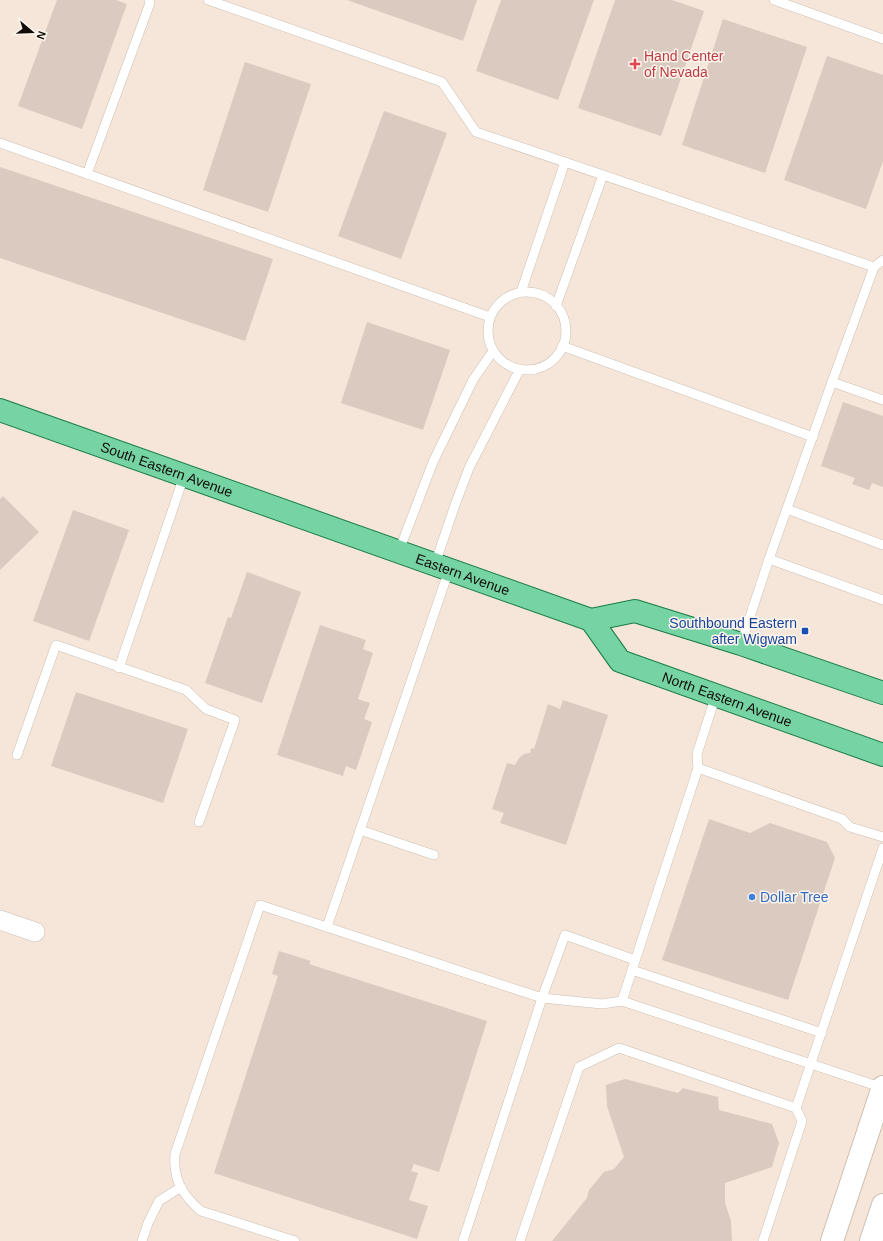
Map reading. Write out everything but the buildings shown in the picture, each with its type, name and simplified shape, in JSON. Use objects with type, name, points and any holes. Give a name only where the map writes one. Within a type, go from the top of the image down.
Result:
[{"type":"main road","name":"South Eastern Avenue","points":[[0,410],[334,528]]},
{"type":"main road","name":"Eastern Avenue","points":[[334,528],[591,620]]},
{"type":"main road","points":[[591,620],[635,610],[741,644],[883,693]]},
{"type":"main road","name":"North Eastern Avenue","points":[[591,620],[620,661],[883,755]]},
{"type":"main road","points":[[832,1241],[883,1087]]},
{"type":"main road","points":[[871,1241],[883,1205]]},
{"type":"street","points":[[0,920],[35,932]]},
{"type":"lane","points":[[87,174],[150,3],[149,0]]},
{"type":"lane","points":[[208,0],[442,82],[476,132],[874,267]]},
{"type":"lane","points":[[774,0],[883,38]]},
{"type":"lane","points":[[0,143],[490,317]]},
{"type":"lane","points":[[521,292],[565,162]]},
{"type":"lane","points":[[556,306],[603,175]]},
{"type":"lane","points":[[741,644],[787,509],[874,267],[883,260]]},
{"type":"lane","points":[[521,292],[533,292],[554,302],[556,306],[561,311],[565,321],[566,332],[560,352],[553,360],[544,366],[534,369],[512,368],[502,362],[493,351],[487,333],[490,317],[500,302],[521,292]]},
{"type":"lane","points":[[562,346],[813,437]]},
{"type":"lane","points":[[399,551],[433,462],[473,380],[493,351]]},
{"type":"lane","points":[[327,927],[360,830],[442,567],[469,468],[520,369]]},
{"type":"lane","points":[[832,382],[883,400]]},
{"type":"lane","points":[[119,668],[184,475]]},
{"type":"lane","points":[[787,509],[883,545]]},
{"type":"lane","points":[[770,559],[883,600]]},
{"type":"lane","points":[[17,755],[56,645],[186,690],[206,709],[235,720],[199,822]]},
{"type":"lane","points":[[622,1001],[698,768],[696,754],[716,695]]},
{"type":"lane","points":[[698,768],[842,819],[850,827],[883,837]]},
{"type":"lane","points":[[360,830],[434,855]]},
{"type":"lane","points":[[763,1241],[802,1121],[796,1108],[812,1064],[883,848]]},
{"type":"lane","points":[[295,1241],[201,1211],[190,1202],[183,1193],[174,1166],[175,1154],[260,906],[542,998],[602,1004],[622,1001],[883,1087]]},
{"type":"lane","points":[[463,1241],[542,998],[565,935],[635,960]]},
{"type":"lane","points":[[632,970],[822,1033]]},
{"type":"lane","points":[[520,1241],[579,1066],[619,1048],[796,1108]]},
{"type":"lane","points":[[142,1241],[148,1222],[159,1201],[181,1187]]},
{"type":"place","name":"Hand Center of Nevada","points":[[635,64]]},
{"type":"place","name":"Southbound Eastern after Wigwam","points":[[805,631]]},
{"type":"place","name":"Dollar Tree","points":[[752,897]]}]
